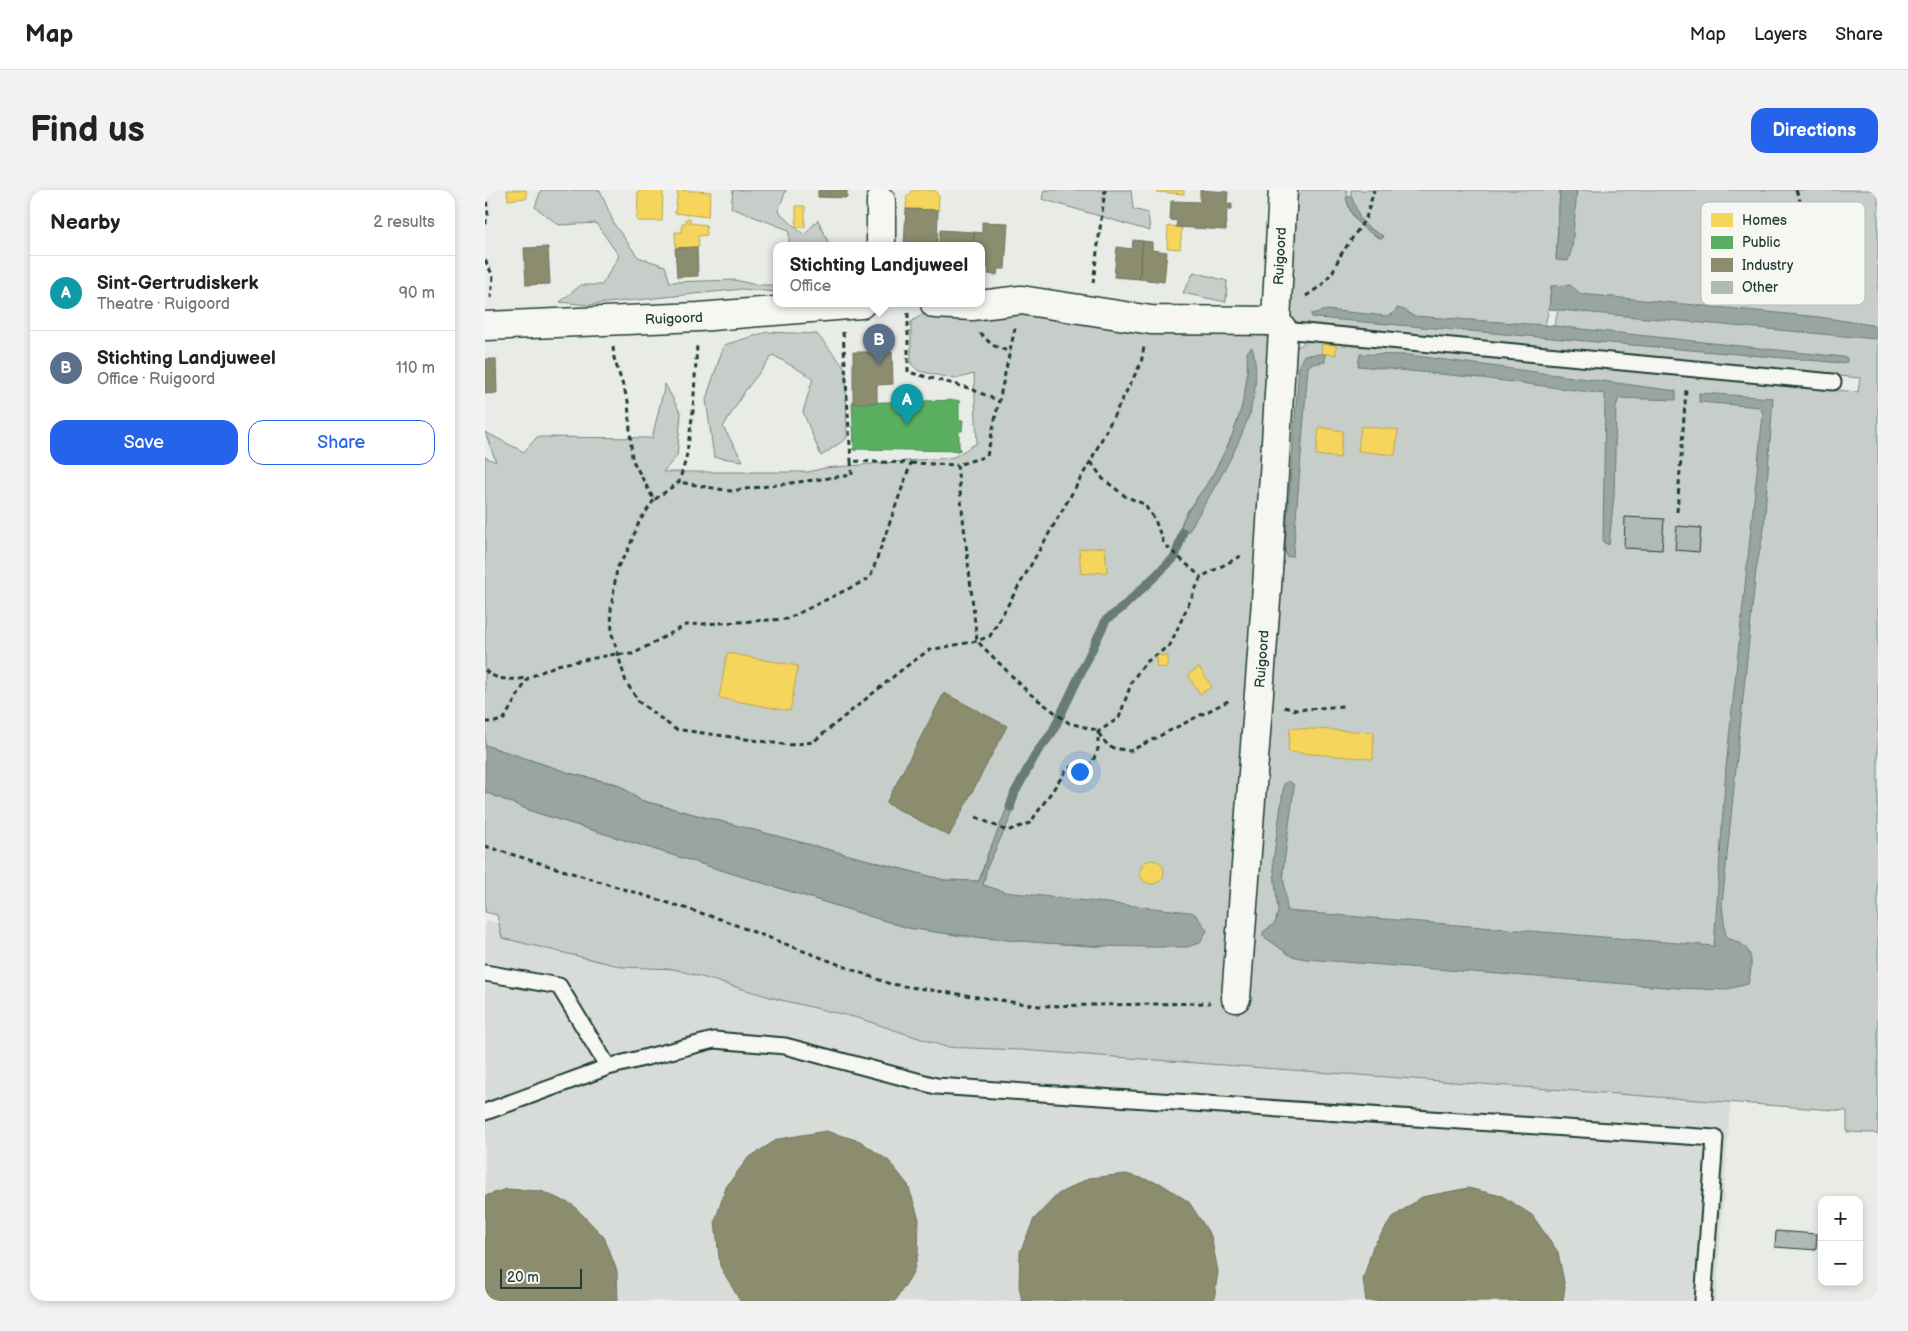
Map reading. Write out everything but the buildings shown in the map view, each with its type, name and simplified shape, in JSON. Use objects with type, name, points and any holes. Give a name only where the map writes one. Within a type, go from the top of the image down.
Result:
[{"type":"street","name":"Ruigoord","points":[[1236,998],[1269,546],[1283,190]]},
{"type":"street","points":[[881,201],[881,242]]},
{"type":"street","points":[[985,304],[1021,300],[1151,320],[1278,320]]},
{"type":"street","name":"Ruigoord","points":[[487,326],[699,317],[826,307]]},
{"type":"lane","points":[[1278,320],[1687,368],[1833,382]]},
{"type":"lane","points":[[485,973],[559,986],[608,1067]]},
{"type":"lane","points":[[485,1112],[608,1067],[714,1040],[785,1046],[936,1086],[1715,1138],[1703,1301]]},
{"type":"path","points":[[485,190],[488,215],[485,224]]},
{"type":"path","points":[[1090,310],[1105,190]]},
{"type":"path","points":[[1278,320],[1297,301],[1322,285],[1366,218],[1374,190]]},
{"type":"path","points":[[1796,190],[1800,202]]},
{"type":"path","points":[[485,260],[493,276],[487,326]]},
{"type":"path","points":[[851,462],[957,465],[987,456],[1021,300]]},
{"type":"path","points":[[679,482],[729,491],[852,475],[851,307]]},
{"type":"path","points":[[907,307],[908,372],[969,388],[999,401]]},
{"type":"path","points":[[699,317],[693,411],[686,458],[679,482],[654,500],[639,522],[628,550],[617,568],[611,608],[611,634],[626,682],[639,702],[675,729],[789,745],[813,742],[929,650],[977,641],[990,636],[1090,462],[1141,363],[1151,320]]},
{"type":"path","points":[[610,320],[614,358],[628,401],[632,459],[654,500]]},
{"type":"path","points":[[1677,512],[1687,368]]},
{"type":"path","points":[[1090,462],[1103,479],[1125,496],[1144,504],[1155,520],[1164,544],[1201,577]]},
{"type":"path","points":[[485,670],[488,674],[512,681],[528,678],[557,666],[616,654],[633,654],[686,625],[787,619],[870,578],[911,463]]},
{"type":"path","points":[[957,465],[977,641],[1029,693],[1069,723],[1097,732],[1109,747],[1129,750],[1236,697],[1295,710],[1343,706]]},
{"type":"path","points":[[1097,732],[1119,718],[1132,681],[1145,663],[1170,645],[1201,577],[1226,562],[1269,546]]},
{"type":"path","points":[[485,722],[495,722],[504,719],[528,678]]},
{"type":"path","points":[[976,817],[1007,831],[1029,822],[1067,768],[1092,763],[1097,749],[1097,732]]},
{"type":"path","points":[[485,846],[720,919],[890,984],[1039,1006],[1221,1003],[1236,998]]},
{"type":"shaded area","points":[[541,190],[600,190],[614,224],[638,257],[665,266],[670,282],[735,280],[756,285],[773,285],[773,292],[742,289],[588,305],[560,302],[581,285],[602,285],[619,256],[596,223],[559,225],[535,207]]},
{"type":"shaded area","points":[[733,190],[786,190],[778,211],[804,235],[818,220],[828,242],[789,242],[789,230],[731,208]]},
{"type":"shaded area","points":[[1044,190],[1131,190],[1133,209],[1148,213],[1150,231],[1042,199]]},
{"type":"shaded area","points":[[1295,190],[1347,190],[1349,207],[1356,220],[1361,226],[1383,236],[1371,229],[1360,218],[1353,205],[1351,190],[1560,190],[1556,259],[1564,261],[1577,190],[1878,190],[1878,1135],[1874,1133],[1847,1132],[1847,1111],[1020,1050],[946,1047],[858,1018],[777,999],[674,969],[623,967],[502,938],[497,915],[485,912],[485,792],[534,812],[908,928],[968,937],[1103,947],[1005,892],[983,885],[987,867],[1014,810],[1013,790],[1002,824],[988,852],[979,881],[944,880],[640,800],[618,784],[573,774],[485,745],[485,457],[496,462],[485,432],[524,452],[537,437],[652,438],[665,384],[681,414],[677,456],[663,472],[808,472],[825,468],[954,457],[977,443],[974,374],[955,379],[919,371],[911,364],[911,322],[921,315],[973,312],[1003,313],[1162,331],[1203,331],[1242,335],[1257,333],[1295,348],[1308,341],[1315,340],[1858,392],[1860,378],[1405,336],[1299,323],[1293,319],[1286,307]],"holes":[[[1570,286],[1558,310],[1554,327],[1545,325],[1551,287]],[[1248,352],[1251,412],[1179,536],[1183,520],[1210,479],[1233,434],[1246,386]]]},
{"type":"shaded area","points":[[1560,190],[1577,190],[1572,248],[1568,261],[1556,260]]},
{"type":"shaded area","points":[[1351,195],[1362,224],[1384,237],[1381,239],[1359,223],[1351,212],[1346,198]]},
{"type":"shaded area","points":[[1194,272],[1227,281],[1226,302],[1183,293]]},
{"type":"shaded area","points":[[1570,285],[1581,294],[1819,317],[1872,325],[1878,330],[1876,339],[1549,309],[1551,286]]},
{"type":"shaded area","points":[[1397,308],[1405,310],[1413,316],[1545,325],[1843,357],[1847,358],[1847,362],[1317,318],[1312,317],[1311,314],[1327,310],[1387,316],[1393,314]]},
{"type":"shaded area","points":[[767,332],[817,334],[846,369],[847,438],[821,456],[803,412],[813,378],[773,355],[745,391],[723,427],[743,461],[714,457],[706,399],[724,345]]},
{"type":"shaded area","points":[[1252,347],[1256,371],[1254,395],[1248,419],[1226,466],[1189,531],[1178,536],[1187,512],[1210,479],[1233,434],[1246,386],[1247,352]]},
{"type":"shaded area","points":[[1325,354],[1325,362],[1311,364],[1308,367],[1293,556],[1287,557],[1285,550],[1299,365],[1304,355]]},
{"type":"shaded area","points":[[1360,354],[1409,355],[1676,391],[1676,400],[1619,398],[1616,407],[1614,495],[1609,545],[1603,542],[1605,394],[1481,378],[1358,366]]},
{"type":"shaded area","points":[[1699,393],[1773,398],[1764,529],[1756,570],[1722,905],[1726,938],[1742,945],[1750,954],[1751,967],[1748,984],[1724,990],[1677,988],[1306,959],[1291,956],[1263,936],[1263,932],[1275,923],[1278,912],[1273,861],[1284,784],[1288,781],[1293,784],[1294,788],[1283,871],[1287,911],[1714,946],[1726,767],[1763,414],[1760,407],[1699,402]]},
{"type":"shaded area","points":[[485,745],[573,774],[618,785],[640,800],[944,880],[979,881],[1014,789],[1014,810],[987,867],[983,885],[1005,892],[1190,912],[1195,914],[1207,930],[1200,943],[1187,947],[1152,947],[1012,940],[908,928],[534,812],[485,792]]},
{"type":"shaded area","points":[[485,921],[1735,1077],[1730,1108],[1716,1301],[485,1301]]},
{"type":"waterway","points":[[1010,807],[1015,792],[1037,752],[1052,733],[1106,620],[1122,608],[1175,557],[1183,532]]},
{"type":"place","name":"Stichting Landjuweel","points":[[879,365]]},
{"type":"place","name":"Sint-Gertrudiskerk","points":[[907,425]]}]
